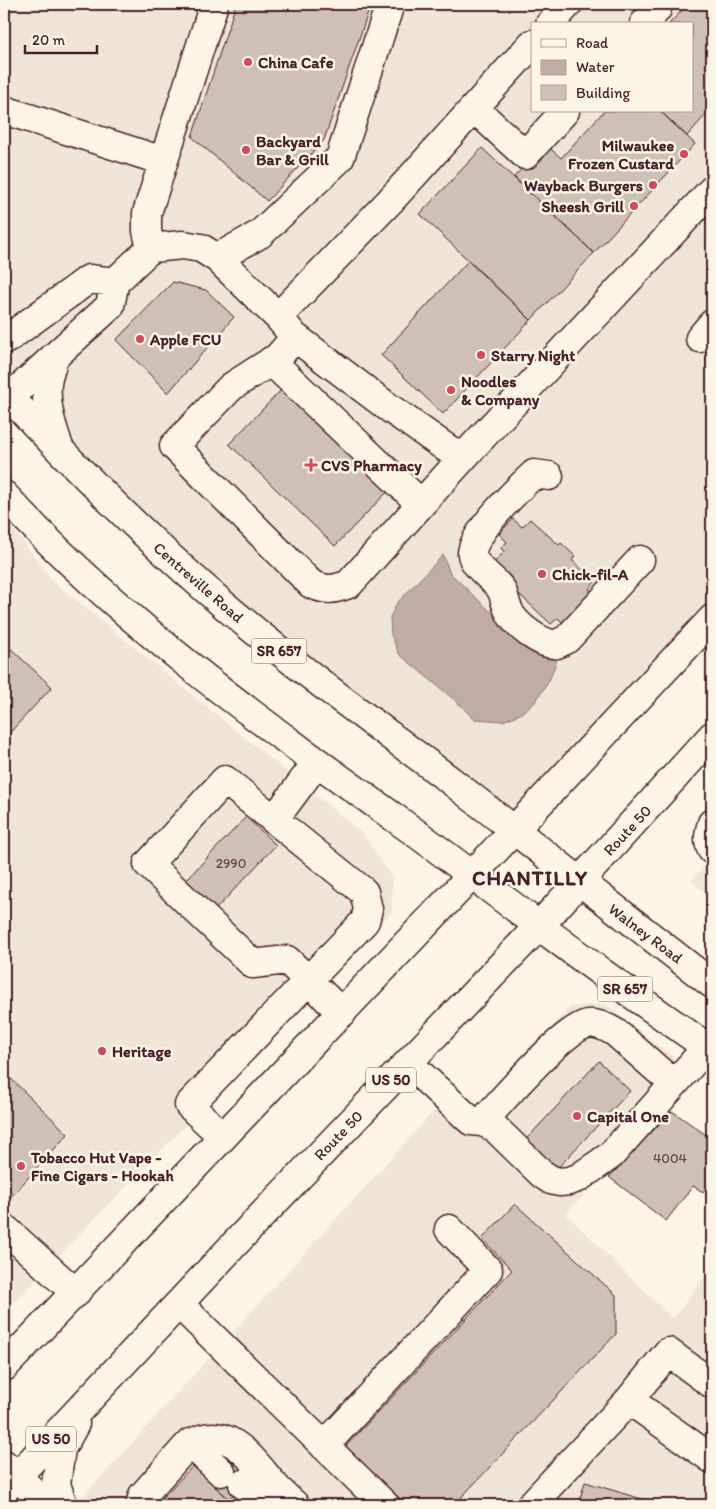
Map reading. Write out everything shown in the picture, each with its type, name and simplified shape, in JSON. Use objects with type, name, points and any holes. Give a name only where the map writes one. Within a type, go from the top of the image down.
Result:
[{"type":"main road","points":[[151,248],[147,231],[147,213],[214,4]]},
{"type":"main road","points":[[217,258],[260,234],[340,158],[390,4]]},
{"type":"main road","points":[[646,22],[657,9],[652,4]]},
{"type":"main road","points":[[531,45],[390,201],[287,327],[278,357],[231,387],[174,446],[311,584],[324,590],[336,589],[349,584],[462,459],[712,190]]},
{"type":"main road","points":[[474,108],[525,155],[564,112]]},
{"type":"main road","points":[[4,110],[163,161]]},
{"type":"main road","points":[[6,395],[54,357],[110,306],[115,282],[151,248],[192,246],[201,248],[217,258],[287,327],[388,406],[462,459]]},
{"type":"main road","points":[[4,339],[8,339],[89,279],[115,282]]},
{"type":"main road","points":[[54,357],[47,383],[48,414],[61,453]]},
{"type":"main road","points":[[271,361],[421,504]]},
{"type":"main road","name":"Centreville Road","points":[[6,395],[61,453],[182,569],[280,651],[579,881]]},
{"type":"main road","points":[[549,476],[534,474],[484,527],[474,542],[472,555],[476,563],[502,591],[509,613],[533,637],[548,643],[558,644],[567,639],[640,560]]},
{"type":"main road","name":"SR 657","points":[[4,495],[33,527],[90,581],[174,653],[252,715],[709,1049]]},
{"type":"main road","points":[[4,1367],[342,1013],[712,619]]},
{"type":"main road","name":"Route 50","points":[[8,1477],[86,1402],[539,926],[712,736]]},
{"type":"main road","points":[[274,820],[317,762]]},
{"type":"main road","points":[[224,1137],[188,1105],[308,980],[365,921],[368,908],[364,892],[226,780],[148,864],[253,964],[287,960],[308,980],[342,1013]]},
{"type":"main road","points":[[712,823],[709,835],[709,845],[712,850]]},
{"type":"main road","name":"Walney Road","points":[[579,881],[712,984]]},
{"type":"main road","points":[[482,1122],[550,1051],[577,1028],[590,1023],[606,1026],[616,1033],[674,1084]]},
{"type":"main road","points":[[408,1062],[470,1121],[482,1122],[494,1127],[551,1180],[560,1182],[584,1175],[611,1155],[674,1084],[709,1049]]},
{"type":"main road","points":[[4,1228],[69,1300]]},
{"type":"main road","points":[[324,1446],[488,1270],[449,1229]]},
{"type":"main road","points":[[4,1344],[69,1300]]},
{"type":"main road","points":[[178,1304],[385,1505]]},
{"type":"main road","points":[[531,1505],[629,1400],[668,1352],[712,1384]]},
{"type":"main road","points":[[629,1400],[712,1459]]},
{"type":"main road","points":[[63,1505],[56,1484],[61,1449],[86,1402]]},
{"type":"main road","points":[[140,1505],[143,1495],[192,1442],[212,1436],[228,1440],[241,1449],[276,1488],[295,1505]]},
{"type":"main road","points":[[192,1442],[237,1483],[266,1505]]},
{"type":"main road","points":[[8,1477],[47,1505]]},
{"type":"shaded area","points":[[4,4],[712,4],[712,619],[514,829],[365,718],[4,390]]},
{"type":"shaded area","points":[[4,517],[54,582],[362,833],[392,878],[392,912],[4,1313]]},
{"type":"shaded area","points":[[712,858],[712,897],[691,881]]},
{"type":"shaded area","points":[[605,1004],[696,1074],[566,1214],[673,1319],[712,1266],[712,1505],[81,1505],[78,1502],[447,1097],[468,1117],[570,1007]]},
{"type":"water","points":[[443,555],[450,573],[534,653],[559,654],[549,681],[535,702],[520,714],[503,721],[474,719],[457,702],[399,654],[391,635],[390,617],[397,603]]},
{"type":"building","points":[[236,4],[371,4],[324,140],[267,201],[192,137]]},
{"type":"building","points":[[688,4],[712,4],[712,108],[687,136],[661,112],[694,112],[694,22],[671,22]]},
{"type":"building","points":[[603,112],[661,112],[695,144],[594,253],[514,177],[545,144],[561,158]]},
{"type":"building","points":[[482,148],[594,253],[531,320],[420,214]]},
{"type":"building","points":[[468,261],[531,320],[443,414],[381,355]]},
{"type":"building","points":[[173,282],[206,290],[234,317],[168,393],[116,340]]},
{"type":"building","name":"CVS Pharmacy","points":[[287,384],[392,487],[335,546],[229,444]]},
{"type":"building","name":"Chick-fil-A","points":[[513,519],[522,527],[530,519],[559,545],[561,543],[575,556],[572,560],[595,582],[589,589],[595,595],[566,626],[558,618],[551,624],[490,567],[504,552],[501,548],[507,542],[499,534]]},
{"type":"building","points":[[8,646],[52,687],[4,739],[4,651]]},
{"type":"building","points":[[246,817],[276,845],[215,910],[185,881]]},
{"type":"building","points":[[599,1061],[630,1091],[551,1175],[520,1146]]},
{"type":"building","name":"Tobacco Hut Vape - Fine Cigars - Hookah","points":[[4,1072],[68,1134],[7,1201],[4,1198]]},
{"type":"building","points":[[672,1111],[712,1139],[712,1180],[703,1192],[693,1186],[666,1221],[609,1177]]},
{"type":"building","points":[[515,1204],[616,1295],[616,1334],[454,1505],[407,1505],[345,1447],[512,1270],[482,1239]]},
{"type":"building","points":[[236,1456],[253,1472],[229,1499],[211,1483]]},
{"type":"building","points":[[194,1465],[211,1483],[236,1505],[155,1505]]},
{"type":"building","points":[[585,1482],[662,1505],[578,1505]]},
{"type":"place","name":"China Cafe","points":[[248,62]]},
{"type":"place","name":"Backyard Bar & Grill","points":[[246,150]]},
{"type":"place","name":"Milwaukee Frozen Custard","points":[[684,154]]},
{"type":"place","name":"Wayback Burgers","points":[[653,185]]},
{"type":"place","name":"Sheesh Grill","points":[[634,206]]},
{"type":"place","name":"Apple FCU","points":[[140,339]]},
{"type":"place","name":"Starry Night","points":[[481,355]]},
{"type":"place","name":"Noodles & Company","points":[[451,390]]},
{"type":"place","name":"CVS Pharmacy","points":[[311,465]]},
{"type":"place","name":"Chick-fil-A","points":[[542,574]]},
{"type":"place","name":"Heritage","points":[[102,1051]]},
{"type":"place","name":"Capital One","points":[[577,1116]]},
{"type":"place","name":"Tobacco Hut Vape - Fine Cigars - Hookah","points":[[21,1166]]},
{"type":"district","name":"CHANTILLY","points":[[530,878]]}]
